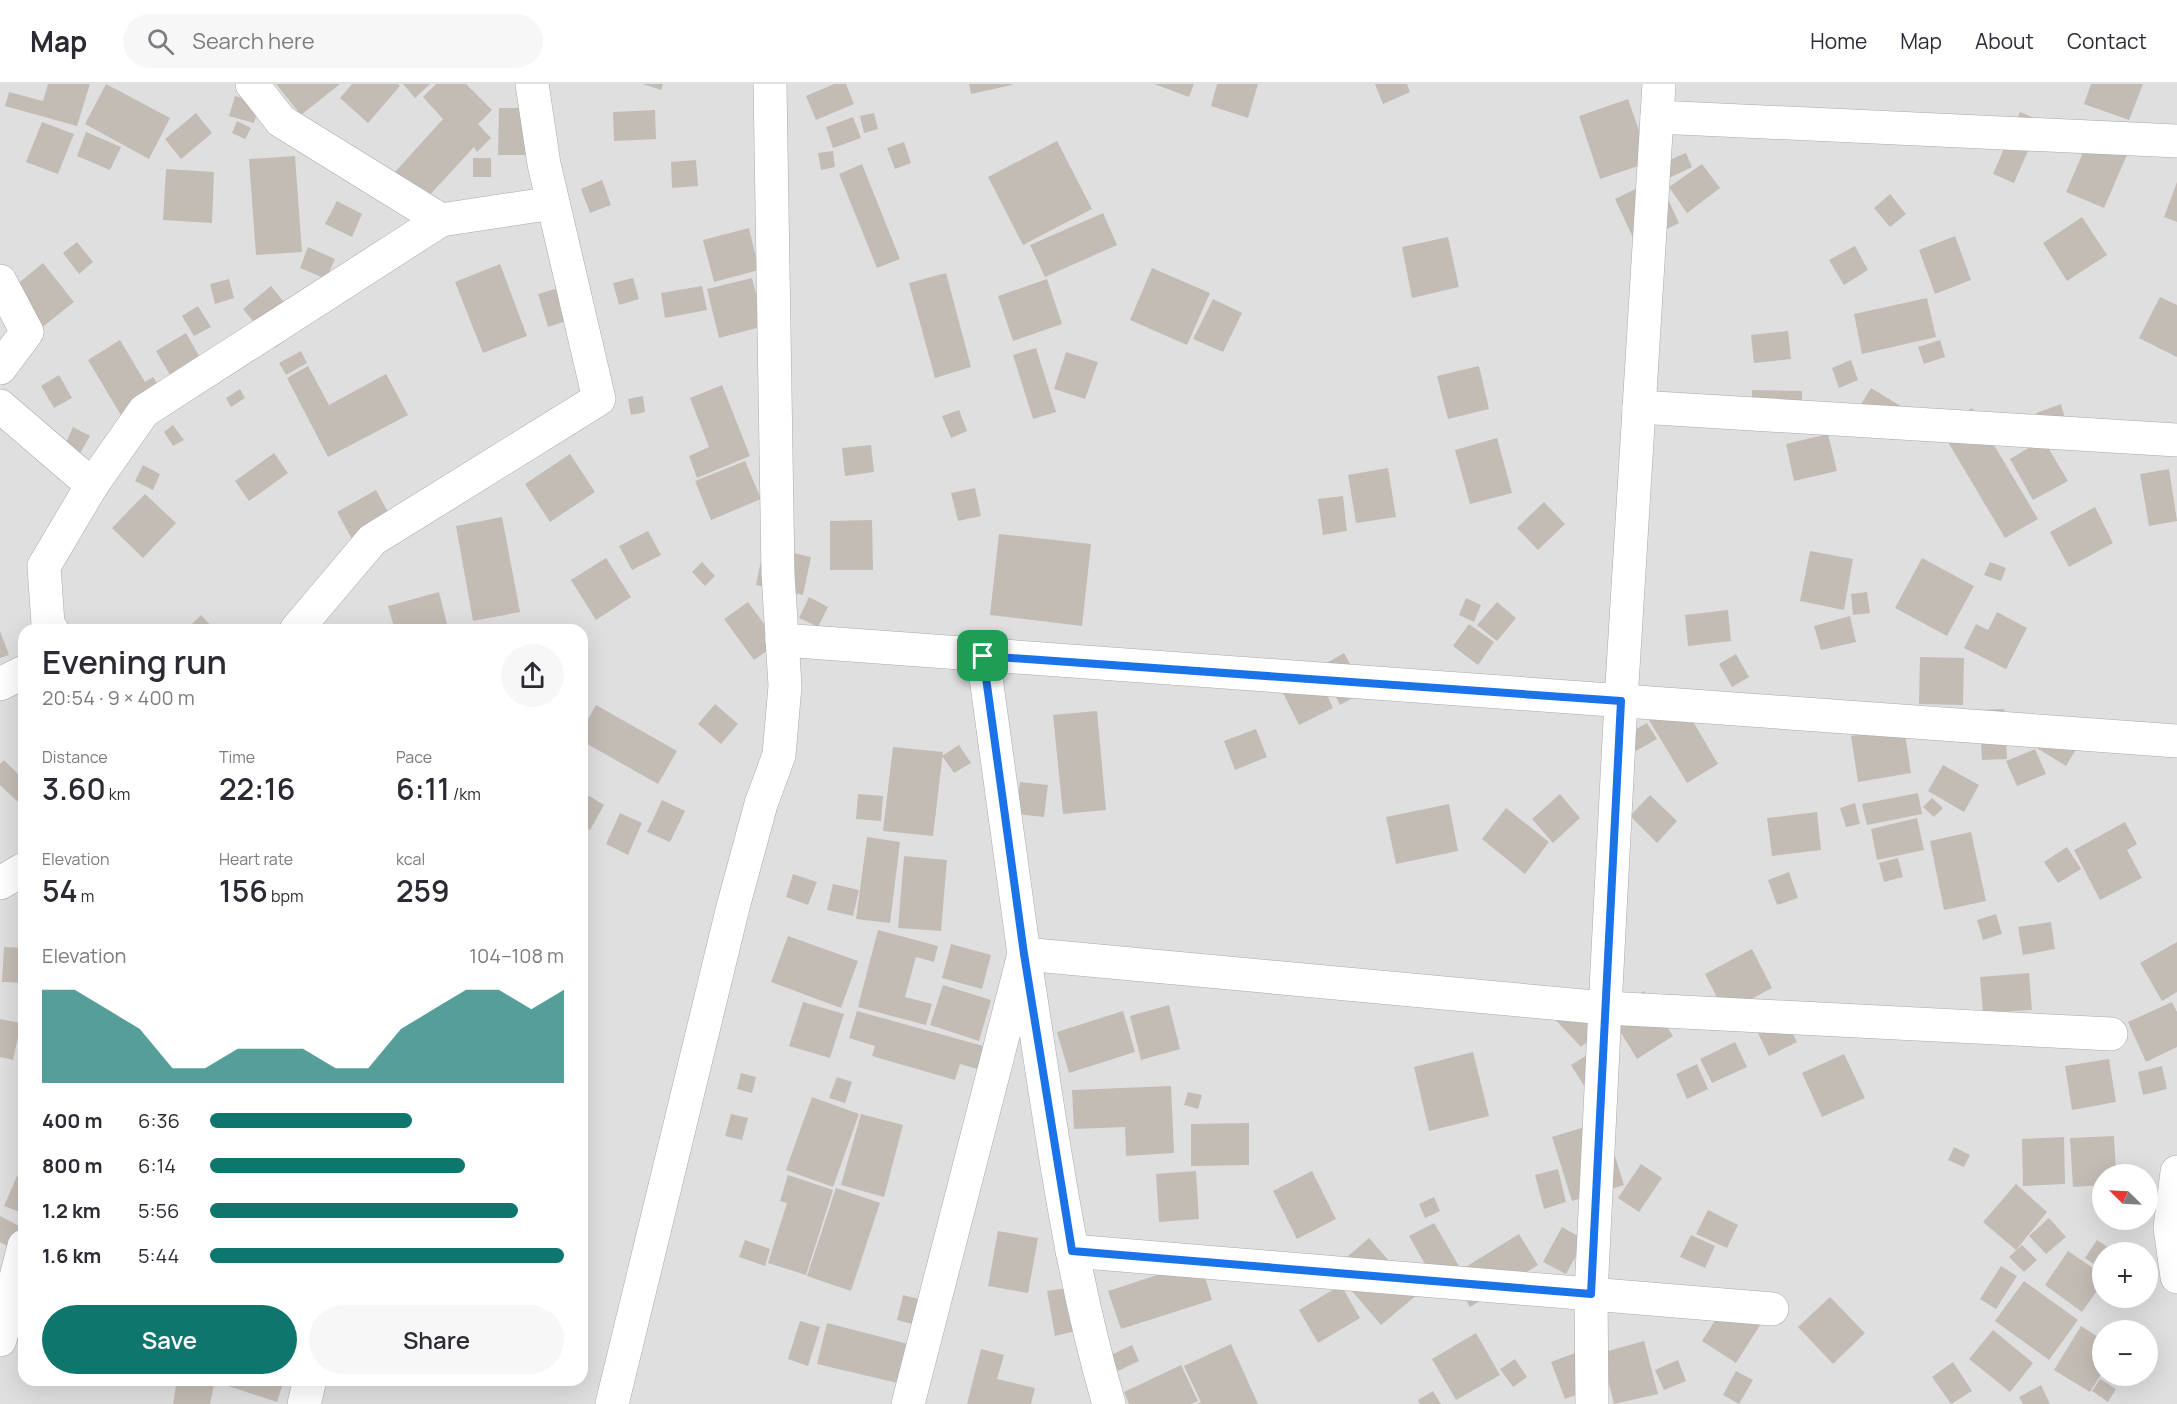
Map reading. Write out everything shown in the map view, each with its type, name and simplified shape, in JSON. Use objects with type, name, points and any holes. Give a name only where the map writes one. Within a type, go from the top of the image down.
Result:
[{"type":"street","points":[[252,84],[281,121],[441,220]]},
{"type":"street","points":[[301,624],[372,540],[599,399],[544,164],[532,84]]},
{"type":"street","points":[[612,1404],[733,907],[761,804],[779,755],[785,686],[778,574],[770,84]]},
{"type":"street","points":[[1592,1404],[1591,1294],[1605,1008],[1621,701],[1659,84]]},
{"type":"street","points":[[1657,117],[2177,141]]},
{"type":"street","points":[[48,624],[44,566],[92,485],[144,411],[441,220],[553,203]]},
{"type":"street","points":[[0,281],[27,332],[0,368]]},
{"type":"street","points":[[0,406],[92,485]]},
{"type":"street","points":[[1639,407],[2177,440]]},
{"type":"street","points":[[782,640],[2177,741]]},
{"type":"street","points":[[983,656],[1024,954],[1072,1251],[1092,1345],[1109,1404]]},
{"type":"street","points":[[0,684],[18,675]]},
{"type":"street","points":[[0,883],[18,872]]},
{"type":"street","points":[[1024,954],[1605,1008],[2111,1034]]},
{"type":"street","points":[[908,1404],[1024,954]]},
{"type":"street","points":[[2177,1172],[2170,1228],[2177,1277]]},
{"type":"street","points":[[1072,1251],[1772,1309]]},
{"type":"street","points":[[0,1340],[18,1270]]},
{"type":"street","points":[[304,1404],[308,1386]]},
{"type":"shaded area","points":[[0,84],[2177,84],[2177,1404],[0,1404]]},
{"type":"building","points":[[48,84],[90,84],[77,126],[5,106],[9,92],[43,101]]},
{"type":"building","points":[[106,84],[170,118],[149,159],[85,124]]},
{"type":"building","points":[[276,84],[340,84],[301,115]]},
{"type":"building","points":[[352,84],[398,84],[400,86],[368,123],[340,98]]},
{"type":"building","points":[[403,84],[430,84],[415,98]]},
{"type":"building","points":[[436,84],[466,84],[492,110],[478,124],[491,138],[477,152],[474,147],[425,200],[395,172],[443,119],[423,97]]},
{"type":"building","points":[[643,84],[663,84],[661,90]]},
{"type":"building","points":[[834,84],[846,84],[854,104],[816,120],[806,96]]},
{"type":"building","points":[[969,84],[1012,84],[1012,85],[971,94]]},
{"type":"building","points":[[1154,84],[1194,84],[1189,97]]},
{"type":"building","points":[[1217,84],[1258,84],[1248,118],[1211,106]]},
{"type":"building","points":[[1375,84],[1407,84],[1410,92],[1383,104]]},
{"type":"building","points":[[2091,84],[2143,84],[2129,120],[2084,104]]},
{"type":"building","points":[[235,96],[260,103],[254,123],[229,116]]},
{"type":"building","points":[[1628,99],[1650,162],[1600,179],[1579,116]]},
{"type":"building","points":[[499,108],[528,108],[528,155],[498,155]]},
{"type":"building","points":[[655,110],[656,139],[614,141],[613,112]]},
{"type":"building","points":[[2020,112],[2041,121],[2014,183],[1993,174]]},
{"type":"building","points":[[196,113],[212,133],[181,159],[165,139]]},
{"type":"building","points":[[874,113],[878,129],[864,133],[860,116]]},
{"type":"building","points":[[853,117],[861,138],[833,148],[826,127]]},
{"type":"building","points":[[2097,120],[2135,136],[2104,208],[2066,192]]},
{"type":"building","points":[[237,121],[251,128],[245,139],[232,133]]},
{"type":"building","points":[[42,122],[74,134],[58,174],[26,162]]},
{"type":"building","points":[[86,132],[121,147],[110,170],[77,156]]},
{"type":"building","points":[[1057,141],[1092,209],[1023,245],[988,177]]},
{"type":"building","points":[[904,142],[911,163],[895,169],[887,148]]},
{"type":"building","points":[[833,151],[835,167],[821,170],[818,153]]},
{"type":"building","points":[[1686,153],[1692,167],[1669,178],[1662,163]]},
{"type":"building","points":[[295,156],[302,252],[256,255],[249,159]]},
{"type":"building","points":[[473,158],[491,158],[491,177],[473,177]]},
{"type":"building","points":[[696,160],[698,186],[672,188],[671,162]]},
{"type":"building","points":[[862,164],[900,259],[877,268],[839,174]]},
{"type":"building","points":[[1702,164],[1720,188],[1687,213],[1669,187]]},
{"type":"building","points":[[166,169],[214,172],[212,223],[163,220]]},
{"type":"building","points":[[1658,178],[1679,223],[1636,244],[1615,199]]},
{"type":"building","points":[[602,180],[611,205],[590,213],[581,189]]},
{"type":"building","points":[[2177,182],[2177,222],[2164,217]]},
{"type":"building","points":[[1890,194],[1906,214],[1890,227],[1874,208]]},
{"type":"building","points":[[337,201],[362,214],[352,237],[325,224]]},
{"type":"building","points":[[1103,213],[1117,245],[1045,277],[1030,245]]},
{"type":"building","points":[[2082,217],[2107,255],[2067,281],[2043,243]]},
{"type":"building","points":[[749,228],[759,270],[714,282],[703,240]]},
{"type":"building","points":[[1955,236],[1971,280],[1935,294],[1919,250]]},
{"type":"building","points":[[1448,237],[1459,287],[1412,298],[1402,247]]},
{"type":"building","points":[[77,242],[93,262],[79,274],[63,253]]},
{"type":"building","points":[[1855,246],[1868,270],[1844,285],[1829,260]]},
{"type":"building","points":[[308,247],[335,259],[326,279],[300,268]]},
{"type":"building","points":[[43,263],[74,302],[40,329],[10,290]]},
{"type":"building","points":[[500,264],[527,336],[483,353],[455,282]]},
{"type":"building","points":[[1152,268],[1210,293],[1187,345],[1130,320]]},
{"type":"building","points":[[946,273],[971,367],[935,378],[909,283]]},
{"type":"building","points":[[633,278],[639,299],[619,305],[613,283]]},
{"type":"building","points":[[752,278],[764,326],[719,338],[707,289]]},
{"type":"building","points":[[229,279],[234,298],[215,304],[210,284]]},
{"type":"building","points":[[1047,279],[1062,324],[1013,341],[998,296]]},
{"type":"building","points":[[271,286],[303,326],[275,348],[243,309]]},
{"type":"building","points":[[565,286],[575,318],[548,327],[538,294]]},
{"type":"building","points":[[702,286],[707,310],[665,318],[661,293]]},
{"type":"building","points":[[2160,297],[2177,305],[2177,357],[2139,338]]},
{"type":"building","points":[[1927,298],[1936,337],[1862,354],[1854,314]]},
{"type":"building","points":[[1213,299],[1242,313],[1223,352],[1193,339]]},
{"type":"building","points":[[198,306],[211,327],[194,336],[182,316]]},
{"type":"building","points":[[1788,331],[1791,359],[1754,363],[1751,335]]},
{"type":"building","points":[[186,333],[210,375],[180,392],[156,351]]},
{"type":"building","points":[[120,340],[145,382],[153,377],[166,398],[125,422],[88,360]]},
{"type":"building","points":[[1940,340],[1945,357],[1924,364],[1918,347]]},
{"type":"building","points":[[1036,348],[1056,412],[1033,419],[1013,355]]},
{"type":"building","points":[[301,351],[307,363],[286,375],[279,363]]},
{"type":"building","points":[[1066,352],[1098,362],[1085,399],[1054,389]]},
{"type":"building","points":[[1851,360],[1858,380],[1839,388],[1832,368]]},
{"type":"building","points":[[308,366],[329,405],[386,374],[408,415],[328,457],[287,378]]},
{"type":"building","points":[[1479,366],[1489,409],[1448,419],[1437,376]]},
{"type":"building","points":[[59,375],[72,398],[54,408],[41,386]]},
{"type":"building","points":[[722,385],[750,456],[697,478],[689,456],[709,447],[690,398]]},
{"type":"building","points":[[1871,388],[1909,411],[1892,440],[1854,416]]},
{"type":"building","points":[[240,389],[245,398],[231,407],[226,398]]},
{"type":"building","points":[[1752,390],[1802,391],[1802,431],[1752,431]]},
{"type":"building","points":[[643,396],[645,412],[631,415],[628,399]]},
{"type":"building","points":[[2061,404],[2066,422],[2043,430],[2036,413]]},
{"type":"building","points":[[1972,408],[2038,519],[2005,538],[1939,427]]},
{"type":"building","points":[[959,410],[967,431],[951,438],[942,416]]},
{"type":"building","points":[[173,425],[184,440],[173,446],[164,432]]},
{"type":"building","points":[[73,427],[90,436],[79,455],[64,447]]},
{"type":"building","points":[[1828,434],[1837,471],[1794,481],[1786,444]]},
{"type":"building","points":[[1497,438],[1512,493],[1470,504],[1455,450]]},
{"type":"building","points":[[2043,439],[2068,481],[2033,500],[2010,459]]},
{"type":"building","points":[[871,445],[874,472],[845,476],[842,448]]},
{"type":"building","points":[[274,453],[288,473],[249,501],[235,481]]},
{"type":"building","points":[[570,454],[595,492],[550,522],[525,484]]},
{"type":"building","points":[[745,461],[761,499],[711,520],[695,481]]},
{"type":"building","points":[[143,465],[160,474],[153,490],[135,481]]},
{"type":"building","points":[[1388,468],[1396,517],[1356,523],[1348,475]]},
{"type":"building","points":[[2169,469],[2177,521],[2149,526],[2140,474]]},
{"type":"building","points":[[975,488],[981,516],[958,521],[951,493]]},
{"type":"building","points":[[376,490],[400,534],[361,555],[337,512]]},
{"type":"building","points":[[145,494],[176,523],[143,558],[112,528]]},
{"type":"building","points":[[1343,496],[1347,531],[1323,535],[1318,499]]},
{"type":"building","points":[[1544,502],[1565,524],[1538,550],[1517,528]]},
{"type":"building","points":[[2095,507],[2113,543],[2069,567],[2050,532]]},
{"type":"building","points":[[502,517],[520,612],[473,621],[456,526]]},
{"type":"building","points":[[872,520],[873,570],[830,570],[830,521]]},
{"type":"building","points":[[648,531],[661,555],[632,570],[619,546]]},
{"type":"building","points":[[999,534],[1091,544],[1082,626],[990,615]]},
{"type":"building","points":[[764,546],[811,557],[803,595],[756,585]]},
{"type":"building","points":[[1810,551],[1853,559],[1844,610],[1800,601]]},
{"type":"building","points":[[606,558],[631,597],[596,620],[571,580]]},
{"type":"building","points":[[1922,558],[1974,586],[1947,636],[1895,608]]},
{"type":"building","points":[[702,562],[715,576],[705,586],[692,572]]},
{"type":"building","points":[[1990,562],[2006,568],[2001,581],[1984,575]]},
{"type":"building","points":[[439,592],[447,624],[393,624],[388,606]]},
{"type":"building","points":[[1867,592],[1870,613],[1853,615],[1851,594]]},
{"type":"building","points":[[809,597],[828,607],[818,627],[799,618]]},
{"type":"building","points":[[1466,598],[1481,605],[1474,622],[1459,615]]},
{"type":"building","points":[[748,602],[778,643],[754,660],[724,619]]},
{"type":"building","points":[[1497,602],[1516,618],[1497,641],[1477,625]]},
{"type":"building","points":[[1728,610],[1731,641],[1688,646],[1685,615]]},
{"type":"building","points":[[1997,612],[2027,628],[2006,669],[1964,648],[1976,624],[1988,630]]},
{"type":"building","points":[[201,615],[209,624],[192,624]]},
{"type":"building","points":[[1850,616],[1856,642],[1821,650],[1814,626]]},
{"type":"building","points":[[1469,624],[1494,642],[1478,665],[1453,646]]},
{"type":"building","points":[[0,631],[9,655],[0,658]]},
{"type":"building","points":[[1344,653],[1365,691],[1340,705],[1320,667]]},
{"type":"building","points":[[1736,654],[1749,677],[1732,687],[1719,664]]},
{"type":"building","points":[[1920,657],[1964,658],[1963,705],[1919,704]]},
{"type":"building","points":[[1314,668],[1333,708],[1299,725],[1279,685]]},
{"type":"building","points":[[1681,701],[1718,764],[1687,783],[1649,720]]},
{"type":"building","points":[[715,704],[738,724],[721,744],[698,724]]},
{"type":"building","points":[[596,705],[677,751],[658,784],[588,744],[588,719]]},
{"type":"building","points":[[2004,709],[2007,759],[1982,760],[1979,710]]},
{"type":"building","points":[[1097,711],[1106,810],[1063,814],[1053,715]]},
{"type":"building","points":[[1647,723],[1657,739],[1636,751],[1627,734]]},
{"type":"building","points":[[1904,727],[1911,773],[1858,782],[1851,736]]},
{"type":"building","points":[[1256,729],[1267,757],[1235,770],[1224,741]]},
{"type":"building","points":[[2082,739],[2066,766],[2035,747]]},
{"type":"building","points":[[959,745],[971,763],[954,773],[942,756]]},
{"type":"building","points":[[893,747],[943,752],[933,836],[883,831]]},
{"type":"building","points":[[2035,749],[2046,774],[2017,786],[2006,761]]},
{"type":"building","points":[[4,760],[18,774],[18,802],[0,785],[0,764]]},
{"type":"building","points":[[1943,765],[1979,785],[1964,812],[1928,791]]},
{"type":"building","points":[[1020,782],[1048,785],[1044,817],[1016,814]]},
{"type":"building","points":[[1918,793],[1922,814],[1867,825],[1862,804]]},
{"type":"building","points":[[858,794],[883,796],[881,821],[856,819]]},
{"type":"building","points":[[1560,794],[1580,818],[1553,843],[1532,819]]},
{"type":"building","points":[[588,795],[604,805],[590,830],[588,829]]},
{"type":"building","points":[[1650,795],[1677,821],[1657,843],[1630,816]]},
{"type":"building","points":[[1932,798],[1943,808],[1934,817],[1923,807]]},
{"type":"building","points":[[662,800],[685,811],[670,842],[647,832]]},
{"type":"building","points":[[1855,803],[1860,824],[1846,827],[1840,808]]},
{"type":"building","points":[[1449,804],[1458,851],[1396,864],[1386,817]]},
{"type":"building","points":[[1506,808],[1549,842],[1525,874],[1482,839]]},
{"type":"building","points":[[1817,812],[1821,850],[1772,856],[1767,818]]},
{"type":"building","points":[[620,813],[642,823],[628,855],[606,844]]},
{"type":"building","points":[[1917,818],[1924,850],[1877,860],[1871,829]]},
{"type":"building","points":[[2125,822],[2137,844],[2127,850],[2142,878],[2100,900],[2074,850]]},
{"type":"building","points":[[1971,832],[1986,901],[1944,910],[1930,841]]},
{"type":"building","points":[[867,837],[900,842],[890,923],[856,919]]},
{"type":"building","points":[[2067,847],[2081,869],[2058,883],[2044,862]]},
{"type":"building","points":[[904,856],[947,860],[941,931],[898,928]]},
{"type":"building","points":[[1898,858],[1903,877],[1884,882],[1879,863]]},
{"type":"building","points":[[1789,872],[1798,898],[1777,905],[1768,880]]},
{"type":"building","points":[[793,874],[817,882],[808,905],[786,897]]},
{"type":"building","points":[[833,884],[859,890],[853,916],[827,910]]},
{"type":"building","points":[[1996,914],[2002,934],[1983,940],[1977,920]]},
{"type":"building","points":[[2051,922],[2055,949],[2023,955],[2018,927]]},
{"type":"building","points":[[878,930],[938,946],[934,962],[916,957],[905,997],[932,1004],[926,1025],[858,1007]]},
{"type":"building","points":[[788,936],[858,961],[841,1008],[771,982]]},
{"type":"building","points":[[2177,942],[2177,992],[2162,1001],[2140,963]]},
{"type":"building","points":[[951,944],[991,955],[982,989],[942,978]]},
{"type":"building","points":[[4,947],[18,948],[18,983],[2,982]]},
{"type":"building","points":[[1752,949],[1772,988],[1725,1013],[1705,974]]},
{"type":"building","points":[[2029,973],[2032,1010],[1983,1013],[1980,977]]},
{"type":"building","points":[[943,985],[991,1000],[979,1041],[930,1025]]},
{"type":"building","points":[[1644,991],[1673,1036],[1637,1059],[1609,1013]]},
{"type":"building","points":[[803,1002],[844,1014],[830,1058],[789,1046]]},
{"type":"building","points":[[2172,1002],[2177,1012],[2177,1047],[2146,1062],[2128,1022]]},
{"type":"building","points":[[1169,1005],[1180,1049],[1141,1060],[1130,1016]]},
{"type":"building","points":[[857,1011],[987,1047],[981,1070],[960,1064],[955,1080],[872,1056],[875,1046],[849,1038]]},
{"type":"building","points":[[1123,1011],[1135,1052],[1069,1073],[1057,1032]]},
{"type":"building","points":[[1548,1012],[1606,1025],[1581,1047]]},
{"type":"building","points":[[1782,1013],[1797,1042],[1769,1056],[1755,1027]]},
{"type":"building","points":[[0,1019],[18,1022],[18,1037],[13,1060],[0,1057]]},
{"type":"building","points":[[1735,1042],[1747,1067],[1712,1083],[1700,1059]]},
{"type":"building","points":[[1473,1052],[1489,1116],[1429,1131],[1414,1067]]},
{"type":"building","points":[[1592,1052],[1586,1089],[1571,1065]]},
{"type":"building","points":[[1844,1054],[1865,1098],[1822,1117],[1802,1073]]},
{"type":"building","points":[[2109,1059],[2116,1102],[2072,1110],[2065,1066]]},
{"type":"building","points":[[1697,1064],[1708,1089],[1687,1099],[1676,1074]]},
{"type":"building","points":[[2162,1066],[2167,1089],[2143,1095],[2138,1072]]},
{"type":"building","points":[[741,1073],[756,1077],[752,1093],[737,1089]]},
{"type":"building","points":[[837,1077],[852,1082],[845,1103],[829,1098]]},
{"type":"building","points":[[1171,1086],[1174,1153],[1126,1156],[1125,1127],[1074,1129],[1072,1090]]},
{"type":"building","points":[[1188,1092],[1202,1095],[1198,1109],[1184,1105]]},
{"type":"building","points":[[812,1097],[859,1114],[833,1187],[786,1170]]},
{"type":"building","points":[[731,1114],[748,1118],[742,1140],[725,1136]]},
{"type":"building","points":[[861,1114],[903,1125],[884,1197],[841,1185]]},
{"type":"building","points":[[1604,1121],[1624,1185],[1572,1201],[1552,1137]]},
{"type":"building","points":[[1249,1123],[1249,1165],[1191,1166],[1191,1124]]},
{"type":"building","points":[[2114,1136],[2115,1164],[2092,1164],[2092,1186],[2073,1187],[2070,1138]]},
{"type":"building","points":[[2064,1137],[2065,1184],[2023,1186],[2022,1139]]},
{"type":"building","points":[[1954,1147],[1970,1155],[1964,1167],[1948,1160]]},
{"type":"building","points":[[1641,1164],[1662,1178],[1639,1212],[1618,1198]]},
{"type":"building","points":[[1558,1169],[1566,1202],[1544,1209],[1535,1175]]},
{"type":"building","points":[[1196,1171],[1199,1219],[1159,1222],[1156,1174]]},
{"type":"building","points":[[1312,1171],[1336,1219],[1297,1239],[1273,1191]]},
{"type":"building","points":[[788,1175],[833,1190],[806,1275],[768,1263],[787,1203],[780,1201]]},
{"type":"building","points":[[17,1176],[18,1176],[18,1211],[4,1206]]},
{"type":"building","points":[[2016,1184],[2047,1212],[2016,1250],[1983,1222]]},
{"type":"building","points":[[836,1188],[880,1203],[851,1291],[807,1276]]},
{"type":"building","points":[[1434,1197],[1440,1211],[1425,1218],[1419,1204]]},
{"type":"building","points":[[1708,1210],[1738,1225],[1727,1248],[1696,1234]]},
{"type":"building","points":[[0,1216],[18,1225],[18,1238],[12,1249],[0,1242]]},
{"type":"building","points":[[2049,1218],[2066,1237],[2046,1254],[2029,1236]]},
{"type":"building","points":[[1434,1223],[1459,1266],[1434,1280],[1409,1236]]},
{"type":"building","points":[[1562,1227],[1585,1240],[1566,1274],[1543,1262]]},
{"type":"building","points":[[998,1231],[1038,1238],[1028,1293],[988,1286]]},
{"type":"building","points":[[1519,1234],[1538,1265],[1470,1307],[1451,1276]]},
{"type":"building","points":[[1691,1235],[1715,1246],[1705,1268],[1680,1257]]},
{"type":"building","points":[[1369,1238],[1418,1294],[1381,1325],[1333,1269]]},
{"type":"building","points":[[745,1240],[770,1249],[765,1266],[739,1257]]},
{"type":"building","points":[[2022,1245],[2037,1260],[2024,1272],[2009,1257]]},
{"type":"building","points":[[2092,1248],[2092,1263],[2085,1258]]},
{"type":"building","points":[[2068,1251],[2092,1267],[2092,1298],[2082,1312],[2045,1285]]},
{"type":"building","points":[[1200,1261],[1212,1300],[1121,1329],[1108,1291]]},
{"type":"building","points":[[2001,1266],[2017,1276],[1996,1309],[1980,1299]]},
{"type":"building","points":[[2024,1281],[2078,1320],[2049,1360],[1995,1321]]},
{"type":"building","points":[[1341,1285],[1360,1318],[1318,1343],[1299,1310]]},
{"type":"building","points":[[1068,1288],[1076,1331],[1055,1336],[1047,1291]]},
{"type":"building","points":[[903,1295],[931,1302],[924,1327],[897,1320]]},
{"type":"building","points":[[1830,1297],[1865,1333],[1833,1364],[1798,1327]]},
{"type":"building","points":[[1728,1300],[1762,1322],[1736,1363],[1702,1341]]},
{"type":"building","points":[[800,1321],[820,1327],[808,1366],[788,1359]]},
{"type":"building","points":[[827,1323],[916,1346],[906,1385],[817,1364]]},
{"type":"building","points":[[2081,1326],[2092,1333],[2094,1386],[2090,1392],[2054,1370]]},
{"type":"building","points":[[1993,1330],[2033,1363],[2010,1392],[1969,1359]]},
{"type":"building","points":[[1476,1333],[1500,1375],[1456,1400],[1432,1359]]},
{"type":"building","points":[[1644,1341],[1658,1394],[1614,1404],[1601,1353]]},
{"type":"building","points":[[1231,1344],[1258,1404],[1197,1404],[1201,1402],[1184,1366]]},
{"type":"building","points":[[1132,1345],[1139,1361],[1118,1371],[1111,1355]]},
{"type":"building","points":[[1594,1346],[1606,1384],[1565,1399],[1551,1362]]},
{"type":"building","points":[[981,1349],[1004,1355],[997,1379],[1035,1388],[1031,1404],[967,1404]]},
{"type":"building","points":[[1515,1359],[1527,1377],[1513,1387],[1500,1369]]},
{"type":"building","points":[[1678,1360],[1686,1381],[1664,1390],[1655,1370]]},
{"type":"building","points":[[1953,1362],[1972,1391],[1951,1404],[1932,1377]]},
{"type":"building","points":[[1181,1365],[1198,1401],[1191,1404],[1129,1404],[1124,1392]]},
{"type":"building","points":[[1736,1371],[1753,1380],[1739,1404],[1723,1395]]},
{"type":"building","points":[[2041,1385],[2050,1404],[2023,1404],[2019,1397]]},
{"type":"building","points":[[176,1386],[214,1386],[210,1404],[173,1404]]},
{"type":"building","points":[[228,1386],[282,1386],[277,1402]]},
{"type":"building","points":[[2095,1386],[2111,1386],[2116,1389],[2108,1402],[2092,1391]]},
{"type":"building","points":[[1433,1391],[1441,1404],[1420,1404],[1418,1400]]},
{"type":"route","points":[[983,656],[1621,701],[1591,1294],[1072,1251],[1024,954],[983,656]]}]
